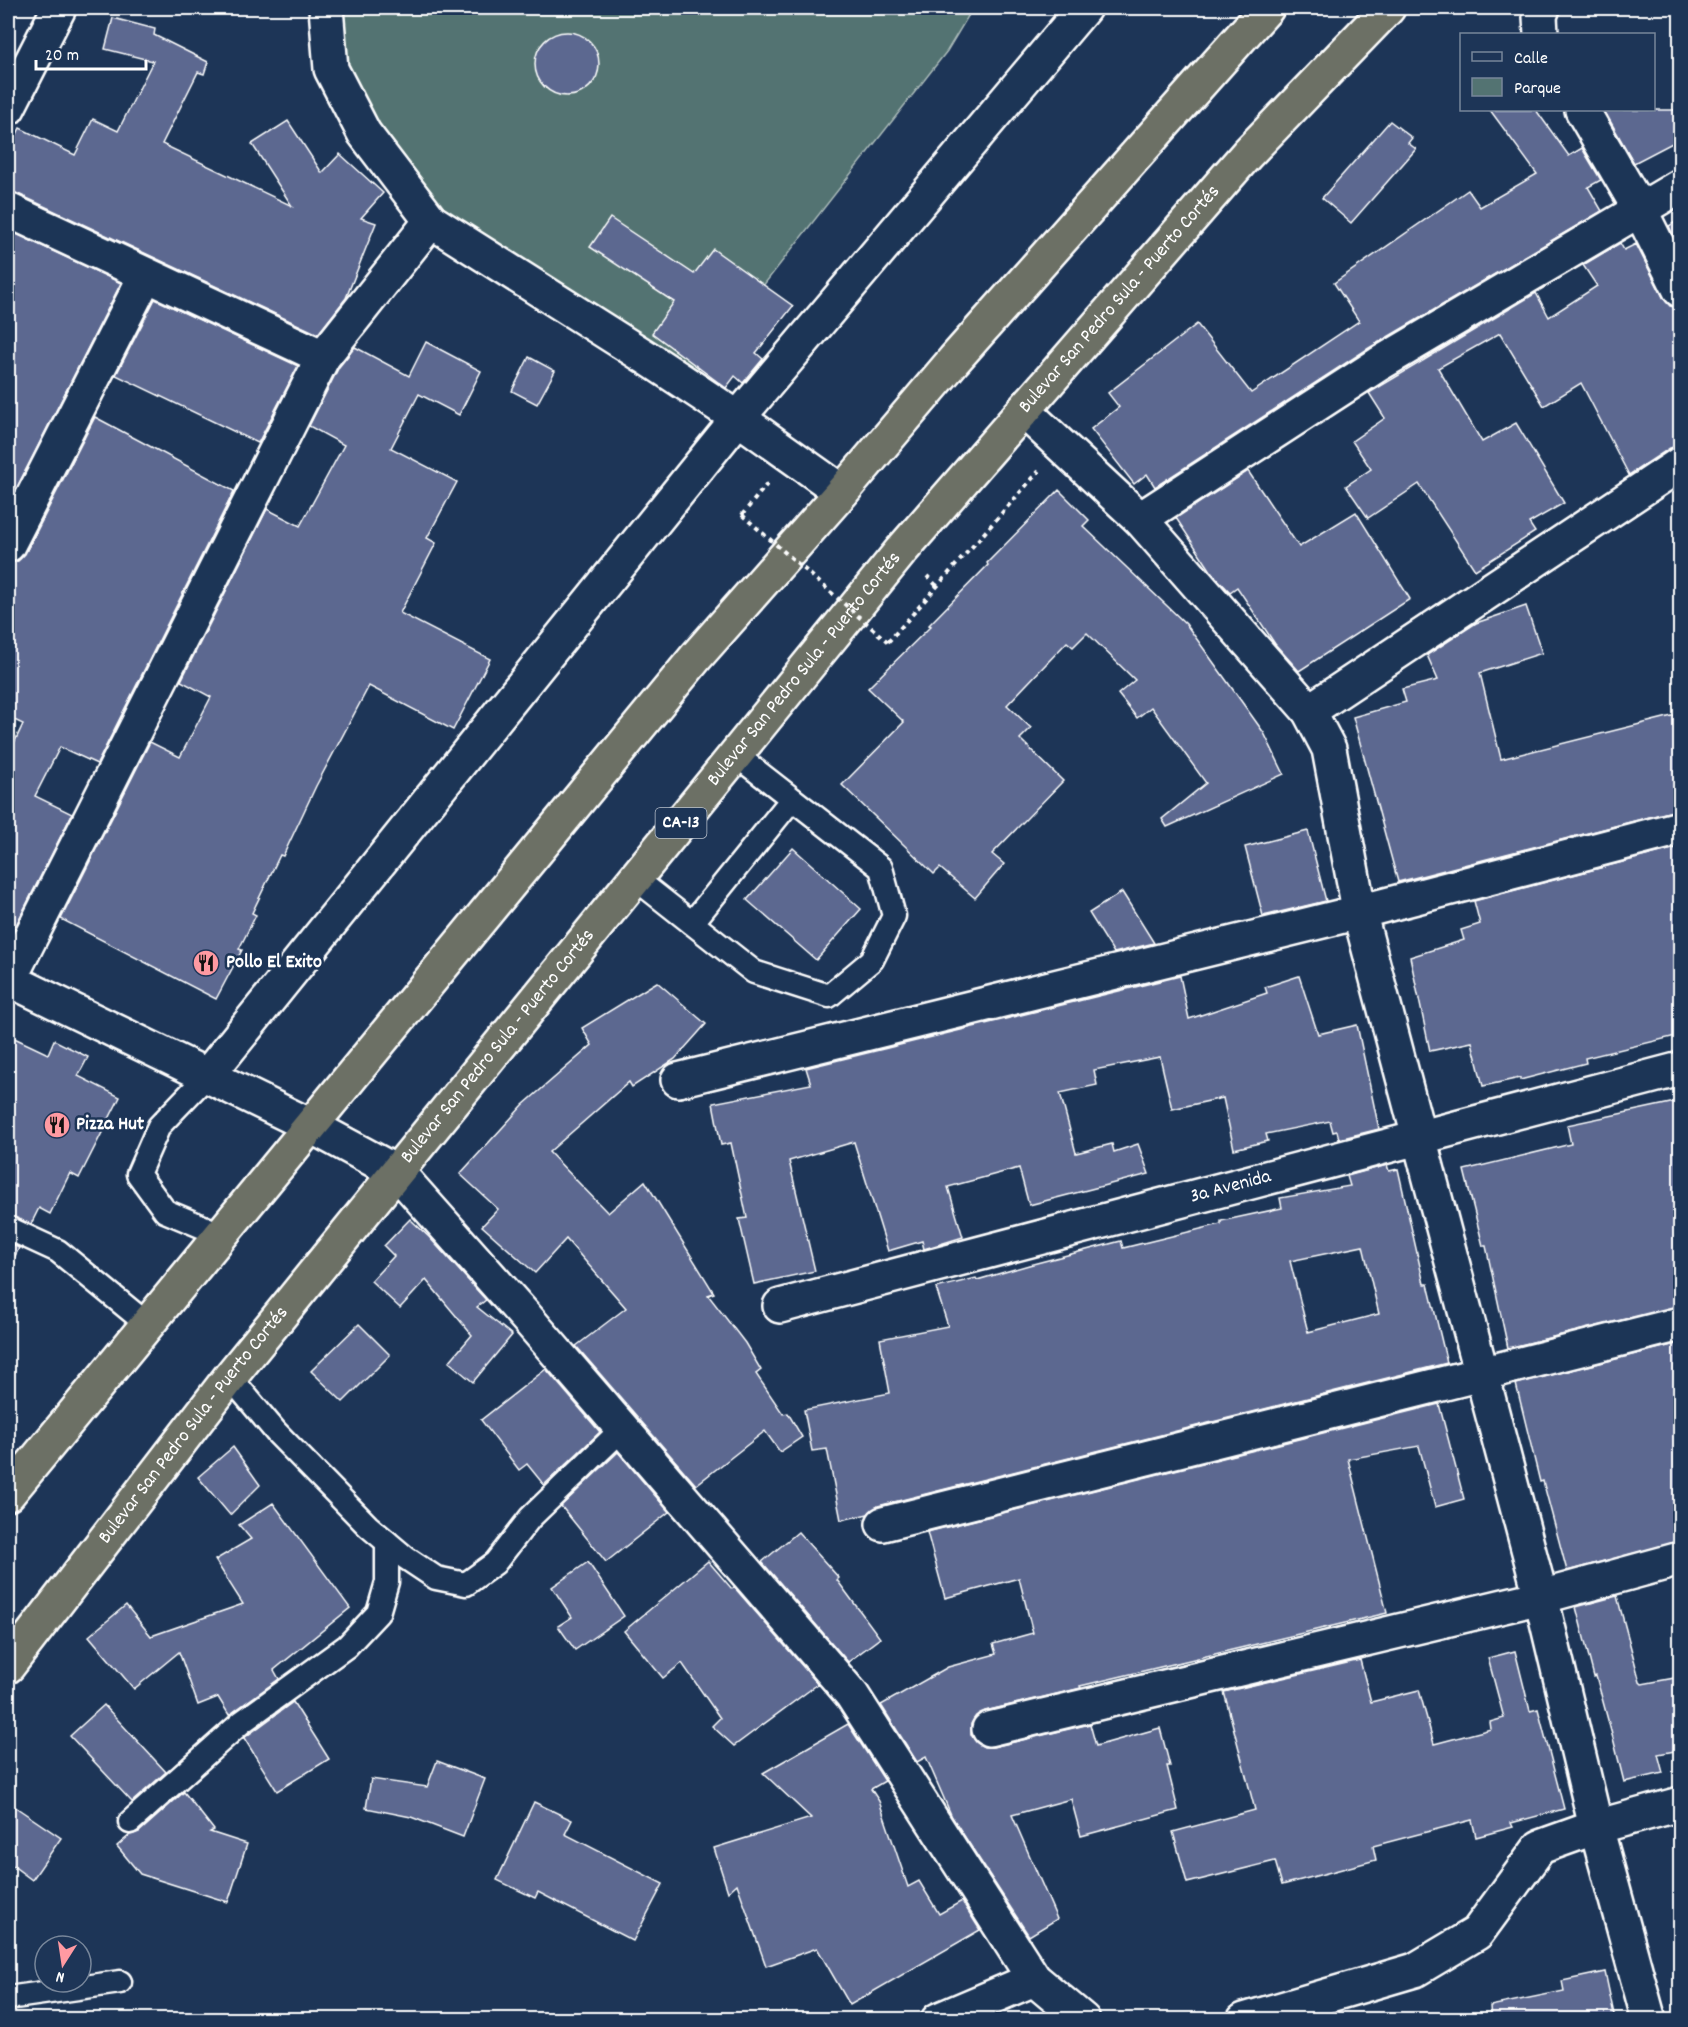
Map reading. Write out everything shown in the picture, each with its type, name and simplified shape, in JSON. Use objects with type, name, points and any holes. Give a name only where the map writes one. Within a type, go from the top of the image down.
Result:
[{"type":"highway","points":[[8,1494],[696,657],[842,492],[954,360],[1267,8]]},
{"type":"highway","name":"Bulevar San Pedro Sula - Puerto Cortés","points":[[8,1666],[230,1377],[901,551],[1247,154],[1388,8]]},
{"type":"street","points":[[8,108],[58,8]]},
{"type":"street","points":[[326,8],[331,69],[364,133],[431,221],[652,361],[738,418],[842,492]]},
{"type":"street","points":[[207,1076],[738,418],[1084,8]]},
{"type":"street","points":[[1541,33],[1540,16],[1543,8]]},
{"type":"street","points":[[1583,111],[1640,210],[1680,290]]},
{"type":"street","points":[[1140,519],[1379,364],[1680,186]]},
{"type":"street","points":[[8,210],[323,357]]},
{"type":"street","points":[[431,221],[323,357],[8,979],[309,1125],[398,1173],[526,1317],[852,1695],[1034,1979],[1072,2013],[1083,2019]]},
{"type":"street","points":[[8,545],[146,275]]},
{"type":"street","points":[[1024,411],[1140,519],[1309,711],[1329,749],[1359,912],[1540,1597],[1596,1827],[1648,2019]]},
{"type":"street","points":[[1309,711],[1680,464]]},
{"type":"street","points":[[678,1080],[1359,912],[1680,828]]},
{"type":"street","name":"3a Avenida","points":[[780,1306],[1680,1069]]},
{"type":"street","points":[[883,1524],[1680,1324]]},
{"type":"street","points":[[989,1729],[1540,1597],[1680,1559]]},
{"type":"street","points":[[1244,2019],[1415,1970],[1477,1933],[1539,1847],[1596,1827],[1680,1804]]},
{"type":"street","points":[[938,2019],[1034,1979]]},
{"type":"lane","points":[[636,879],[754,972],[829,996],[872,960],[894,916],[880,868],[736,755]]},
{"type":"lane","points":[[692,923],[792,799]]},
{"type":"lane","points":[[207,1076],[159,1126],[138,1174],[165,1211],[220,1234]]},
{"type":"lane","points":[[8,1228],[58,1251],[147,1324]]},
{"type":"lane","points":[[230,1377],[276,1432],[368,1526],[436,1578],[466,1584],[495,1563],[530,1518],[622,1429]]},
{"type":"lane","points":[[130,1822],[242,1722],[347,1646],[378,1613],[387,1582],[387,1542]]},
{"type":"lane","points":[[8,1998],[120,1982]]},
{"type":"path","points":[[770,481],[742,515],[888,642],[1062,446]]},
{"type":"green space","points":[[336,8],[973,8],[947,51],[693,375],[455,225],[399,163],[343,70]]},
{"type":"building","points":[[113,18],[155,29],[154,35],[208,62],[204,74],[198,72],[162,144],[292,206],[252,144],[288,121],[322,173],[340,154],[383,193],[361,218],[376,223],[346,298],[318,334],[8,191],[8,152],[20,128],[75,155],[93,119],[118,131],[153,61],[105,49]]},
{"type":"building","points":[[567,32],[579,34],[590,41],[597,52],[599,64],[597,76],[590,87],[579,94],[567,96],[555,94],[544,87],[537,76],[535,64],[537,52],[544,41],[555,34]]},
{"type":"building","points":[[1680,110],[1680,139],[1634,163],[1605,111]]},
{"type":"building","points":[[1491,111],[1537,111],[1569,156],[1582,148],[1601,180],[1588,187],[1602,211],[1369,348],[1155,487],[1147,474],[1134,484],[1091,429],[1119,407],[1108,393],[1197,324],[1251,393],[1359,321],[1334,283],[1468,190],[1480,207],[1537,174]]},
{"type":"building","points":[[1390,121],[1412,138],[1408,143],[1416,149],[1351,223],[1322,198]]},
{"type":"building","points":[[610,218],[694,274],[713,249],[793,306],[756,353],[763,359],[743,383],[735,376],[726,388],[652,333],[674,302],[590,247]]},
{"type":"building","points":[[1680,219],[1680,249],[1669,226]]},
{"type":"building","points":[[8,230],[121,283],[8,505]]},
{"type":"building","points":[[1620,243],[1624,250],[1636,244],[1664,299],[1670,306],[1680,308],[1680,446],[1670,448],[1629,475],[1581,383],[1544,406],[1500,333],[1438,368],[1482,442],[1516,423],[1564,503],[1529,523],[1535,532],[1475,570],[1419,484],[1368,518],[1346,486],[1371,469],[1352,441],[1385,418],[1369,393],[1536,293],[1549,317],[1597,286],[1583,265]]},
{"type":"building","points":[[155,299],[298,366],[258,443],[116,375]]},
{"type":"building","points":[[426,342],[481,371],[459,415],[419,394],[391,448],[457,482],[427,538],[436,543],[400,613],[490,659],[453,730],[369,686],[316,786],[283,856],[280,855],[252,913],[256,915],[239,949],[242,950],[216,999],[61,919],[150,742],[180,757],[211,697],[181,681],[267,509],[300,526],[344,445],[309,426],[339,367],[355,347],[409,376]]},
{"type":"building","points":[[529,357],[555,371],[537,404],[512,391]]},
{"type":"building","points":[[95,417],[234,491],[97,764],[60,747],[35,796],[72,814],[8,941],[8,756],[23,724],[8,717],[8,563],[18,561],[25,554]]},
{"type":"building","points":[[1248,471],[1299,547],[1356,512],[1410,599],[1299,671],[1275,644],[1237,587],[1230,592],[1213,574],[1176,518]]},
{"type":"building","points":[[1059,490],[1089,520],[1083,526],[1186,624],[1264,733],[1284,774],[1167,827],[1162,819],[1206,783],[1151,707],[1137,718],[1118,694],[1135,680],[1087,633],[1073,647],[1067,642],[1007,705],[1031,728],[1020,739],[1063,781],[992,854],[1004,864],[975,898],[940,868],[934,874],[842,785],[904,722],[868,688],[931,626],[929,625],[988,565],[987,563]]},
{"type":"building","points":[[1526,606],[1542,653],[1480,673],[1501,759],[1680,714],[1680,805],[1672,807],[1673,811],[1398,882],[1353,717],[1406,702],[1402,689],[1438,680],[1427,655],[1476,623]]},
{"type":"building","points":[[1308,831],[1326,901],[1263,916],[1245,847]]},
{"type":"building","points":[[1680,847],[1680,1035],[1585,1058],[1586,1063],[1520,1080],[1520,1078],[1483,1086],[1472,1042],[1430,1051],[1410,957],[1464,940],[1461,930],[1480,924],[1474,901]]},
{"type":"building","points":[[793,848],[861,909],[816,960],[747,900]]},
{"type":"building","points":[[1122,892],[1154,943],[1114,953],[1089,913]]},
{"type":"building","points":[[1180,976],[1189,1019],[1267,993],[1265,987],[1299,976],[1318,1034],[1357,1025],[1379,1129],[1339,1139],[1337,1131],[1333,1132],[1330,1121],[1266,1134],[1268,1141],[1234,1149],[1223,1098],[1172,1109],[1160,1057],[1094,1070],[1097,1085],[1060,1093],[1076,1153],[1112,1144],[1114,1152],[1138,1144],[1149,1174],[1029,1205],[1019,1168],[948,1187],[963,1237],[924,1249],[922,1241],[888,1251],[854,1142],[789,1161],[815,1271],[754,1284],[739,1219],[747,1218],[731,1143],[721,1145],[713,1103],[811,1084],[806,1068]]},
{"type":"building","points":[[657,982],[706,1024],[675,1059],[632,1087],[629,1082],[549,1152],[608,1213],[645,1181],[714,1293],[708,1295],[745,1343],[761,1370],[756,1374],[783,1414],[788,1413],[802,1437],[780,1452],[765,1431],[696,1485],[576,1346],[626,1308],[566,1239],[535,1273],[482,1226],[498,1209],[460,1174],[523,1105],[592,1045],[582,1028]]},
{"type":"building","name":"Pizza Hut","points":[[8,1035],[48,1054],[54,1040],[88,1057],[78,1076],[120,1097],[79,1178],[70,1173],[50,1214],[39,1208],[31,1224],[8,1215]]},
{"type":"building","points":[[1680,1101],[1680,1306],[1508,1348],[1486,1246],[1483,1246],[1464,1170],[1571,1144],[1567,1125]]},
{"type":"building","points":[[1387,1165],[1389,1171],[1398,1169],[1424,1284],[1428,1284],[1447,1363],[878,1506],[868,1514],[841,1520],[827,1449],[812,1451],[804,1410],[890,1393],[880,1339],[948,1326],[936,1288],[976,1278],[977,1280],[1121,1241],[1123,1248],[1221,1224],[1221,1221],[1282,1208],[1280,1198],[1350,1186],[1347,1176]],"holes":[[[1363,1246],[1379,1314],[1308,1332],[1290,1261]]]},
{"type":"building","points":[[410,1219],[486,1300],[477,1307],[512,1335],[473,1382],[449,1362],[472,1335],[426,1280],[400,1308],[371,1281],[394,1256],[384,1246]]},
{"type":"building","points":[[8,1243],[19,1248],[8,1270]]},
{"type":"building","points":[[359,1324],[390,1355],[343,1402],[311,1371]]},
{"type":"building","points":[[1680,1343],[1680,1541],[1567,1571],[1543,1481],[1540,1482],[1516,1384]]},
{"type":"building","points":[[546,1369],[600,1432],[544,1485],[527,1464],[519,1470],[481,1420]]},
{"type":"building","points":[[1439,1404],[1464,1499],[1435,1507],[1419,1446],[1348,1459],[1387,1613],[1080,1686],[1081,1688],[985,1711],[976,1716],[971,1724],[971,1734],[976,1742],[984,1747],[993,1747],[1090,1724],[1096,1746],[1160,1728],[1170,1766],[1167,1766],[1178,1810],[1081,1836],[1071,1799],[1012,1815],[1057,1919],[1029,1936],[952,1817],[926,1757],[917,1762],[881,1705],[948,1667],[996,1654],[993,1644],[1033,1633],[1019,1578],[945,1598],[927,1532]]},
{"type":"building","points":[[233,1447],[260,1485],[230,1515],[198,1477]]},
{"type":"building","points":[[618,1452],[669,1512],[606,1562],[561,1506]]},
{"type":"building","points":[[273,1503],[350,1608],[274,1670],[279,1679],[229,1715],[218,1697],[198,1705],[179,1652],[134,1689],[89,1636],[126,1605],[151,1636],[243,1604],[215,1560],[251,1539],[239,1525]]},
{"type":"building","points":[[798,1532],[839,1578],[837,1580],[880,1638],[848,1662],[762,1562]]},
{"type":"building","points":[[708,1561],[732,1589],[734,1587],[818,1684],[734,1746],[712,1726],[720,1718],[682,1663],[663,1678],[624,1631]]},
{"type":"building","points":[[588,1562],[624,1616],[575,1650],[558,1626],[572,1617],[552,1587]]},
{"type":"building","points":[[1617,1596],[1640,1682],[1642,1684],[1680,1677],[1680,1750],[1658,1754],[1663,1773],[1624,1782],[1576,1607]]},
{"type":"building","points":[[1515,1651],[1530,1711],[1538,1709],[1564,1809],[1511,1823],[1513,1827],[1476,1837],[1472,1820],[1373,1846],[1376,1860],[1282,1885],[1275,1861],[1187,1883],[1173,1832],[1255,1810],[1224,1692],[1360,1660],[1371,1702],[1419,1690],[1434,1744],[1491,1729],[1490,1722],[1504,1718],[1488,1658]]},
{"type":"building","points":[[293,1702],[329,1759],[277,1791],[244,1738]]},
{"type":"building","points":[[104,1705],[166,1772],[132,1802],[70,1736]]},
{"type":"building","points":[[848,1724],[885,1781],[871,1789],[879,1801],[908,1887],[919,1881],[939,1914],[962,1901],[980,1930],[850,2005],[817,1948],[766,1966],[737,1884],[728,1892],[714,1848],[811,1818],[763,1773]]},
{"type":"building","points":[[437,1761],[485,1779],[463,1837],[411,1817],[366,1808],[371,1779],[427,1787]]},
{"type":"building","points":[[184,1792],[214,1830],[210,1832],[247,1844],[228,1902],[140,1874],[117,1846],[130,1835],[139,1832]]},
{"type":"building","points":[[8,1802],[61,1838],[32,1880],[8,1862]]},
{"type":"building","points":[[534,1802],[572,1820],[565,1834],[663,1884],[633,1941],[538,1892],[535,1898],[497,1880]]},
{"type":"building","points":[[1605,1972],[1615,2019],[1491,2019],[1490,2006],[1564,1991],[1562,1981]]},
{"type":"place","name":"Pollo El Exito","points":[[206,963]]},
{"type":"place","name":"Pizza Hut","points":[[57,1125]]}]
